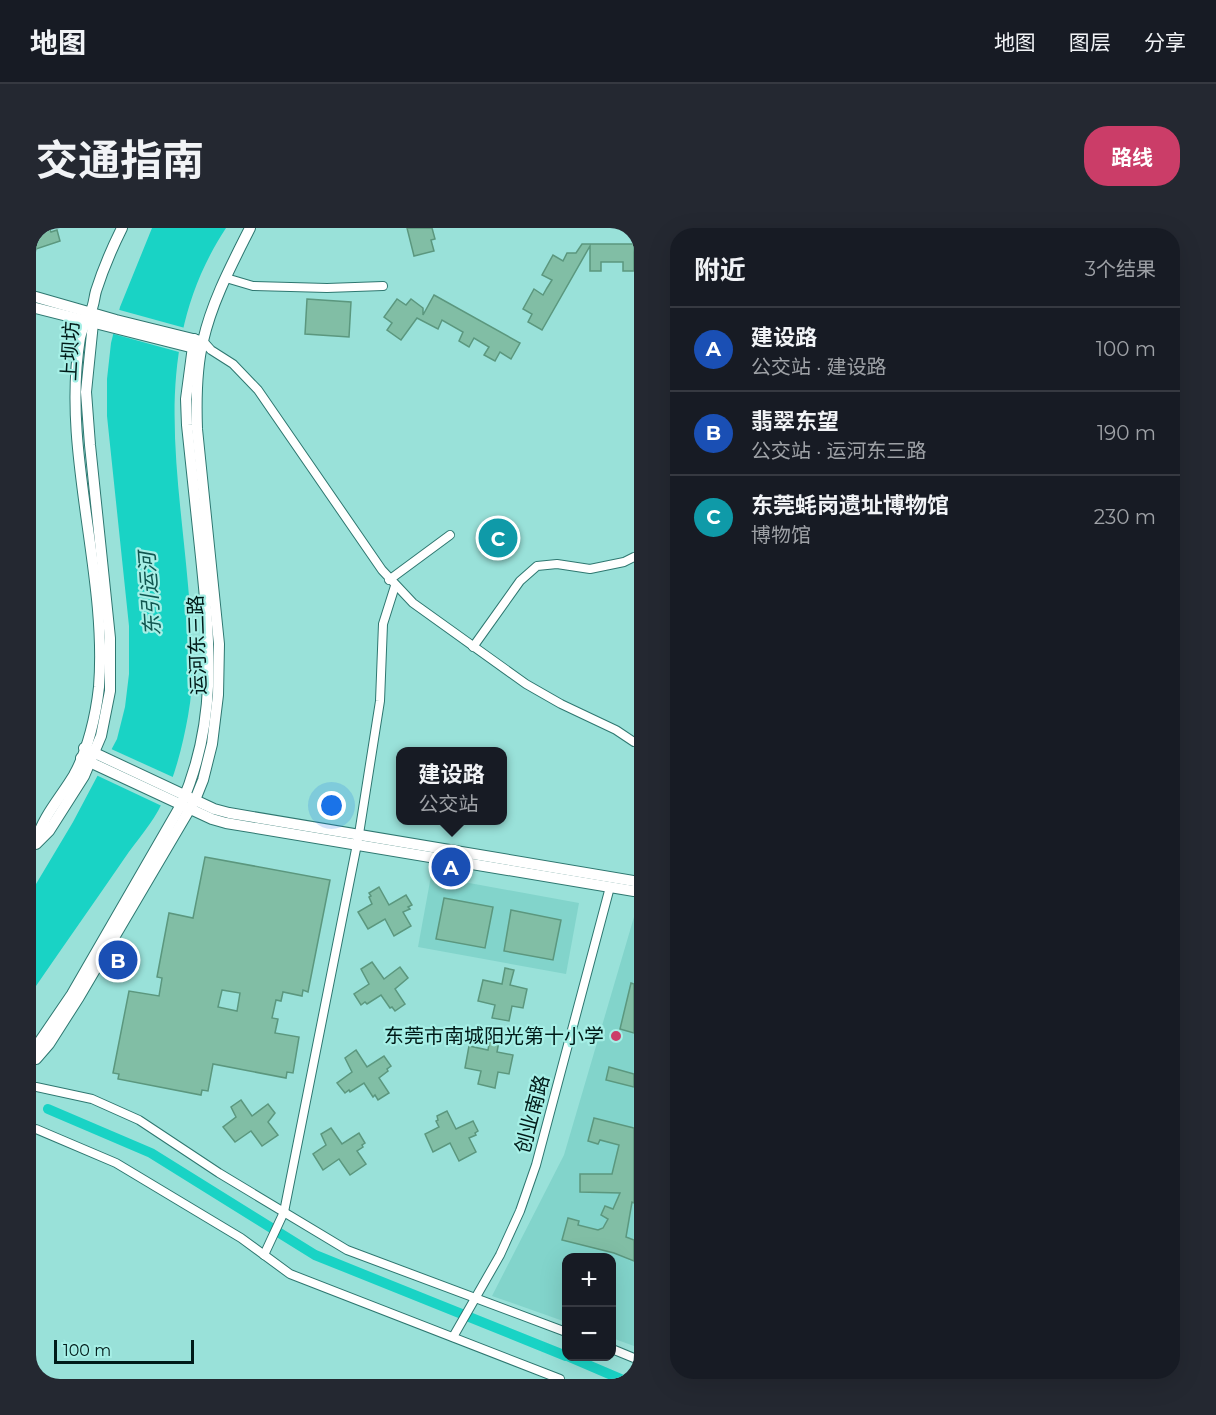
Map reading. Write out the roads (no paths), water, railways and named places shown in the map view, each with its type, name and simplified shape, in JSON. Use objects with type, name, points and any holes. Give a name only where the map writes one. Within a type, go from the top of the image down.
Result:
[{"type":"street","name":"上坝坊","points":[[36,843],[49,831],[84,776],[106,718],[111,664],[87,392],[90,319],[96,292],[112,247],[122,228]]},
{"type":"street","name":"运河东三路","points":[[36,1047],[72,994],[202,780],[212,744],[220,669],[219,644],[197,429],[195,344],[250,228]]},
{"type":"street","points":[[226,278],[253,286],[327,288],[383,286]]},
{"type":"street","points":[[36,297],[90,319]]},
{"type":"street","points":[[36,308],[195,344],[233,364],[258,390],[392,583],[424,612],[526,684],[561,704],[616,730],[634,742]]},
{"type":"street","points":[[264,1255],[284,1212],[358,839],[380,702],[383,624],[392,583],[450,535]]},
{"type":"street","points":[[473,647],[520,581],[537,566],[556,564],[590,569],[624,562],[634,557]]},
{"type":"street","points":[[92,757],[188,802],[212,819],[226,823],[358,839],[634,881]]},
{"type":"street","name":"运河东三路","points":[[36,1059],[49,1044],[79,998],[188,802]]},
{"type":"street","points":[[358,839],[634,891]]},
{"type":"street","name":"创业南路","points":[[453,1337],[500,1255],[520,1210],[536,1165],[610,887]]},
{"type":"street","points":[[36,1087],[92,1099],[139,1120],[219,1173],[347,1250],[562,1330]]},
{"type":"street","points":[[36,1129],[116,1163],[241,1238],[290,1274],[560,1379]]},
{"type":"street","points":[[616,1351],[634,1358]]},
{"type":"water","name":"东引运河","points":[[152,228],[226,228],[202,271],[187,314],[178,358],[175,447],[192,651],[192,683],[188,716],[175,771],[158,810],[36,986],[36,884],[73,822],[117,739],[125,707],[129,674],[129,626],[107,416],[107,379],[111,343],[120,307]]},
{"type":"waterway","points":[[48,1109],[151,1153],[315,1255],[562,1354]]},
{"type":"waterway","points":[[579,1361],[621,1379]]},
{"type":"place","name":"东莞蚝岗遗址博物馆","points":[[498,538]]},
{"type":"place","name":"建设路","points":[[451,867]]},
{"type":"place","name":"翡翠东望","points":[[118,960]]},
{"type":"place","name":"东莞市南城阳光第十小学","points":[[616,1036]]}]
